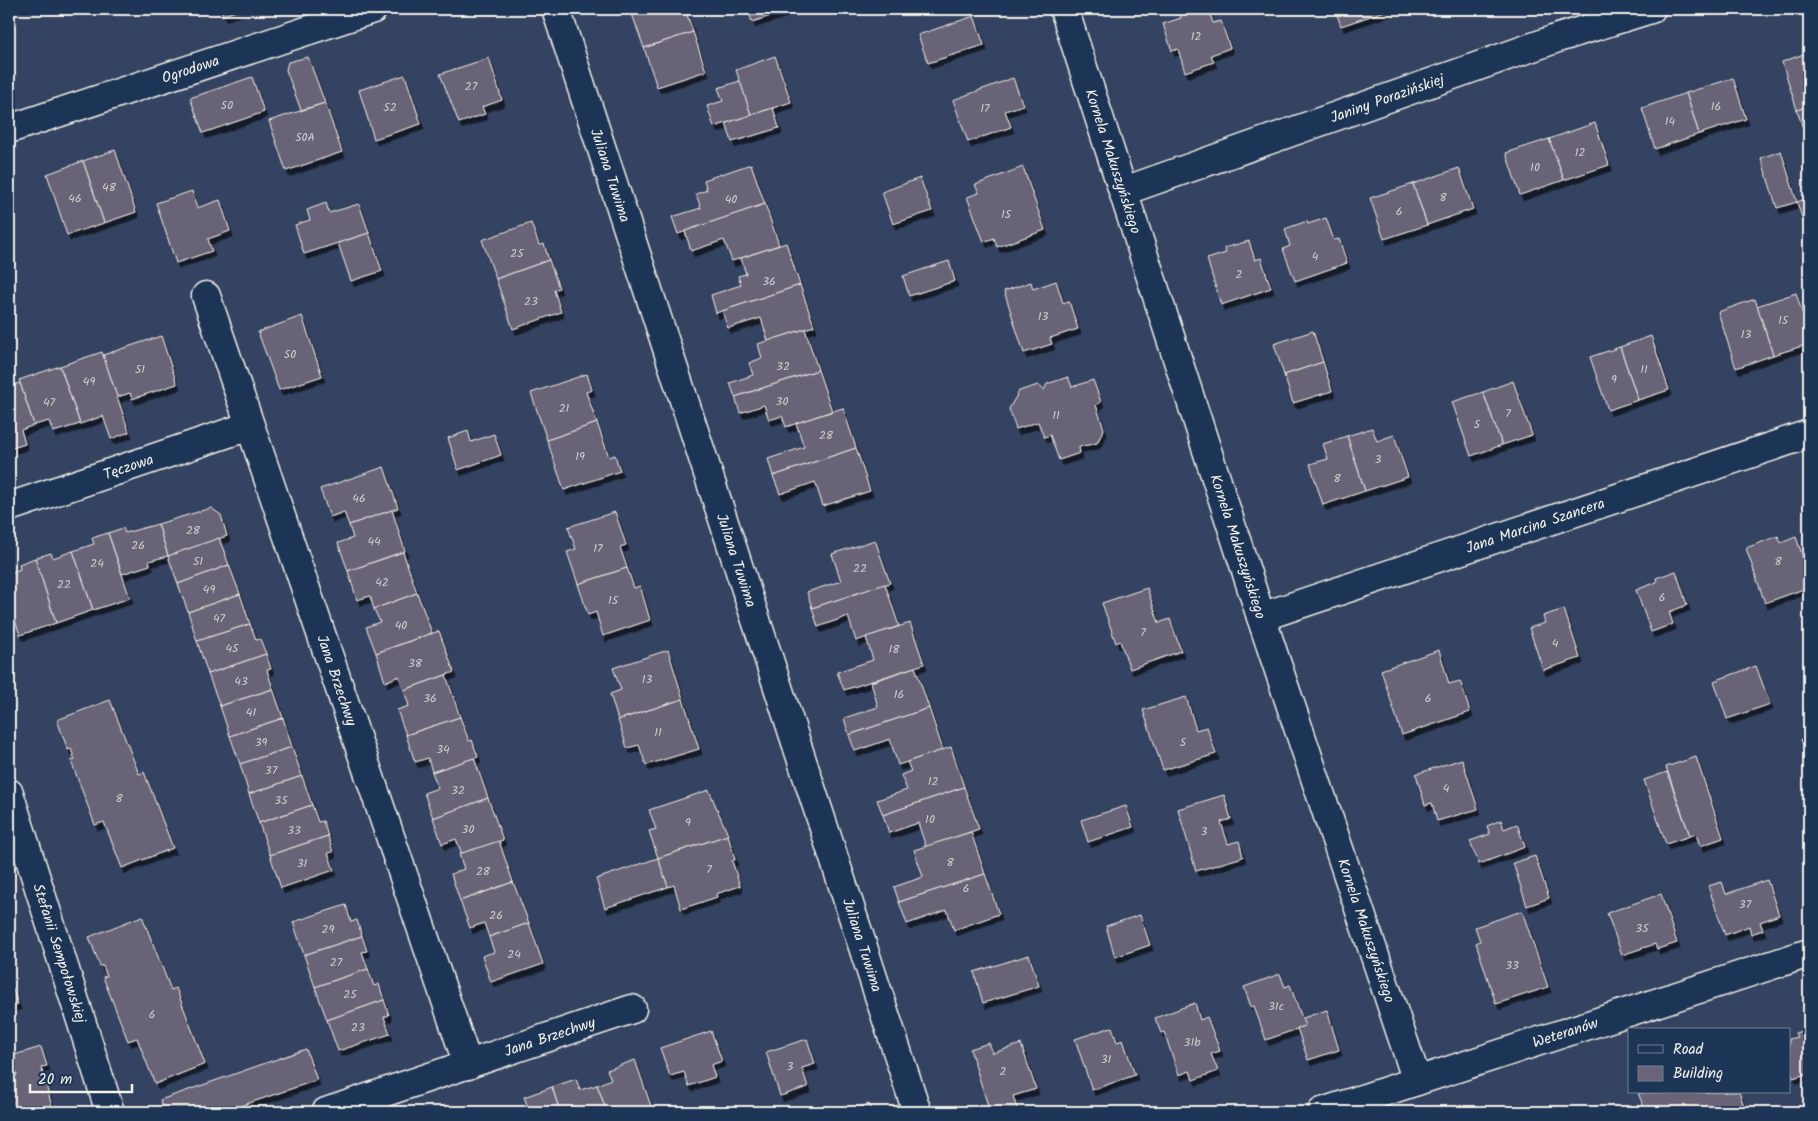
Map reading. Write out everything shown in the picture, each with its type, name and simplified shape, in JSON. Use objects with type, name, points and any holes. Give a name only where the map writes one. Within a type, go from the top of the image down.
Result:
[{"type":"street","name":"Ogrodowa","points":[[9,129],[373,9]]},
{"type":"street","name":"Juliana Tuwima","points":[[556,9],[917,1112]]},
{"type":"street","name":"Kornela Makuszyńskiego","points":[[1064,9],[1261,617],[1418,1082]]},
{"type":"street","name":"Janiny Porazińskiej","points":[[1124,191],[1558,38],[1651,9]]},
{"type":"street","name":"Jana Brzechwy","points":[[206,296],[468,1065]]},
{"type":"street","name":"Tęczowa","points":[[9,507],[249,426]]},
{"type":"street","name":"Jana Marcina Szancera","points":[[1261,617],[1809,434]]},
{"type":"street","name":"Stefanii Sempołowskiej","points":[[9,793],[110,1112]]},
{"type":"street","name":"Weteranów","points":[[1322,1112],[1809,953]]},
{"type":"street","name":"Jana Brzechwy","points":[[326,1112],[632,1009]]},
{"type":"building","points":[[221,9],[243,9],[223,15]]},
{"type":"building","points":[[631,9],[647,9],[632,14]]},
{"type":"building","points":[[647,9],[685,9],[693,32],[644,48],[632,14]]},
{"type":"building","points":[[748,9],[792,9],[752,22]]},
{"type":"building","points":[[1191,9],[1208,9],[1213,23],[1221,21],[1230,48],[1211,55],[1214,62],[1185,72],[1178,49],[1172,51],[1163,24],[1181,18],[1180,13]]},
{"type":"building","points":[[1335,9],[1391,9],[1341,26]]},
{"type":"building","points":[[974,16],[984,45],[928,63],[918,35]]},
{"type":"building","points":[[693,32],[706,71],[657,87],[644,48]]},
{"type":"building","points":[[1809,52],[1809,106],[1797,110],[1782,62]]},
{"type":"building","points":[[775,56],[791,102],[751,115],[736,70]]},
{"type":"building","points":[[308,57],[325,103],[301,110],[286,70],[288,62]]},
{"type":"building","points":[[489,58],[502,100],[482,107],[485,114],[459,123],[440,74]]},
{"type":"building","points":[[405,75],[421,124],[374,139],[359,90]]},
{"type":"building","points":[[252,77],[264,112],[203,133],[190,98]]},
{"type":"building","points":[[1013,78],[1023,105],[1005,111],[1011,127],[968,142],[953,100]]},
{"type":"building","points":[[1733,78],[1746,119],[1699,134],[1686,93]]},
{"type":"building","points":[[740,81],[751,115],[714,127],[707,106],[723,101],[718,88]]},
{"type":"building","points":[[1686,93],[1699,134],[1655,149],[1642,108]]},
{"type":"building","points":[[325,103],[342,152],[286,171],[269,121]]},
{"type":"building","points":[[1809,106],[1809,147],[1797,110]]},
{"type":"building","points":[[773,108],[779,128],[732,142],[726,123]]},
{"type":"building","points":[[1595,123],[1609,165],[1564,180],[1549,139]]},
{"type":"building","points":[[1549,139],[1564,180],[1520,195],[1506,153]]},
{"type":"building","points":[[115,150],[136,212],[104,223],[83,161]]},
{"type":"building","points":[[1781,151],[1797,202],[1777,208],[1761,158]]},
{"type":"building","points":[[83,161],[104,223],[67,235],[47,174]]},
{"type":"building","points":[[751,164],[765,204],[678,234],[672,217],[701,208],[696,194],[707,190],[704,180]]},
{"type":"building","points":[[1023,167],[1045,230],[997,247],[994,238],[984,242],[967,197],[979,193],[975,185]]},
{"type":"building","points":[[1459,168],[1473,209],[1427,225],[1413,184]]},
{"type":"building","points":[[920,178],[932,211],[893,224],[882,192]]},
{"type":"building","points":[[1413,184],[1427,225],[1384,239],[1370,198]]},
{"type":"building","points":[[192,191],[197,208],[220,200],[230,231],[208,239],[212,251],[176,263],[156,203]]},
{"type":"building","points":[[1809,198],[1809,222],[1804,224],[1797,202]]},
{"type":"building","points":[[326,203],[329,213],[359,204],[369,233],[304,254],[295,225],[310,220],[307,210]]},
{"type":"building","points":[[765,204],[779,245],[732,261],[724,240],[691,251],[685,231]]},
{"type":"building","points":[[1326,218],[1334,240],[1339,239],[1347,263],[1295,281],[1283,249],[1290,246],[1285,229],[1307,221],[1308,224]]},
{"type":"building","points":[[531,223],[539,245],[544,244],[549,260],[496,279],[482,240]]},
{"type":"building","points":[[369,233],[382,271],[351,281],[338,243]]},
{"type":"building","points":[[1249,241],[1255,260],[1261,258],[1271,288],[1221,305],[1207,259],[1226,253],[1224,248]]},
{"type":"building","points":[[786,243],[800,285],[716,313],[711,295],[741,285],[738,276],[746,274],[741,258]]},
{"type":"building","points":[[549,260],[559,288],[554,290],[561,312],[513,329],[496,279]]},
{"type":"building","points":[[949,261],[955,281],[909,296],[903,276]]},
{"type":"building","points":[[1056,281],[1063,303],[1069,301],[1078,329],[1050,338],[1052,344],[1024,353],[1004,291],[1031,282],[1033,289]]},
{"type":"building","points":[[800,285],[814,326],[768,341],[761,318],[728,328],[722,311]]},
{"type":"building","points":[[1796,293],[1809,334],[1809,344],[1773,355],[1757,306]]},
{"type":"building","points":[[1755,299],[1773,355],[1736,368],[1718,312]]},
{"type":"building","points":[[302,316],[322,376],[279,390],[258,332]]},
{"type":"building","points":[[805,329],[818,370],[735,397],[730,383],[753,375],[749,363],[762,358],[758,344]]},
{"type":"building","points":[[1313,331],[1323,362],[1284,375],[1274,344]]},
{"type":"building","points":[[161,336],[177,384],[132,399],[130,393],[117,397],[103,355]]},
{"type":"building","points":[[1651,336],[1669,390],[1638,400],[1620,347]]},
{"type":"building","points":[[1620,347],[1638,400],[1608,410],[1590,357]]},
{"type":"building","points":[[102,352],[129,432],[111,439],[103,416],[80,424],[60,366]]},
{"type":"building","points":[[1323,362],[1332,391],[1293,403],[1284,375]]},
{"type":"building","points":[[60,366],[80,424],[53,432],[49,421],[34,425],[19,380]]},
{"type":"building","points":[[818,370],[832,411],[786,427],[782,416],[769,420],[764,405],[740,413],[735,397]]},
{"type":"building","points":[[587,374],[592,390],[586,392],[597,423],[547,440],[531,393]]},
{"type":"building","points":[[1068,377],[1072,387],[1093,380],[1101,402],[1096,405],[1104,429],[1097,443],[1079,447],[1080,453],[1059,460],[1050,435],[1044,437],[1038,422],[1016,429],[1009,409],[1019,391],[1038,385],[1044,390],[1047,384]]},
{"type":"building","points":[[1513,381],[1532,435],[1502,445],[1483,392]]},
{"type":"building","points":[[20,383],[34,425],[21,430],[25,444],[9,449],[9,386]]},
{"type":"building","points":[[1483,392],[1502,445],[1471,456],[1452,402]]},
{"type":"building","points":[[843,408],[856,448],[773,476],[768,459],[804,447],[796,423]]},
{"type":"building","points":[[597,423],[609,457],[615,455],[620,471],[564,490],[547,440]]},
{"type":"building","points":[[1372,428],[1377,441],[1394,435],[1408,477],[1365,491],[1347,436]]},
{"type":"building","points":[[468,431],[471,442],[494,434],[501,455],[458,470],[448,438]]},
{"type":"building","points":[[1347,436],[1365,491],[1323,505],[1310,464],[1328,459],[1323,444]]},
{"type":"building","points":[[856,448],[870,491],[823,506],[815,482],[780,494],[773,476]]},
{"type":"building","points":[[384,467],[398,508],[349,525],[344,512],[330,517],[320,489]]},
{"type":"building","points":[[211,508],[221,515],[227,536],[168,556],[158,524]]},
{"type":"building","points":[[392,510],[405,551],[348,571],[338,543],[353,538],[349,525]]},
{"type":"building","points":[[615,512],[626,545],[620,547],[627,568],[578,584],[567,552],[576,549],[568,527]]},
{"type":"building","points":[[158,524],[168,556],[149,561],[150,565],[122,574],[108,533],[123,528],[125,533]]},
{"type":"building","points":[[108,533],[130,598],[93,610],[73,551],[94,544],[92,538]]},
{"type":"building","points":[[1778,536],[1781,543],[1796,537],[1809,574],[1809,587],[1765,603],[1746,548]]},
{"type":"building","points":[[219,538],[229,565],[178,584],[168,556]]},
{"type":"building","points":[[875,540],[890,583],[812,608],[807,592],[841,581],[832,554]]},
{"type":"building","points":[[73,551],[93,610],[56,623],[35,558],[51,553],[53,558]]},
{"type":"building","points":[[403,552],[417,593],[374,609],[370,596],[357,600],[348,571]]},
{"type":"building","points":[[35,558],[56,623],[20,635],[9,602],[9,573],[20,569],[19,564]]},
{"type":"building","points":[[229,565],[240,594],[188,612],[178,584]]},
{"type":"building","points":[[627,568],[634,588],[640,586],[650,620],[603,636],[596,612],[588,615],[578,584]]},
{"type":"building","points":[[1676,571],[1687,605],[1669,612],[1673,624],[1651,632],[1636,590],[1657,582],[1656,578]]},
{"type":"building","points":[[885,584],[899,626],[856,641],[848,616],[818,627],[812,608]]},
{"type":"building","points":[[1147,588],[1159,623],[1170,619],[1181,651],[1130,669],[1120,641],[1116,643],[1102,603]]},
{"type":"building","points":[[417,593],[432,633],[376,653],[366,627],[380,622],[374,609]]},
{"type":"building","points":[[240,594],[250,624],[197,641],[188,612]]},
{"type":"building","points":[[1564,609],[1580,658],[1543,670],[1529,628],[1545,623],[1543,616]]},
{"type":"building","points":[[910,623],[924,664],[844,690],[837,672],[873,660],[866,637]]},
{"type":"building","points":[[250,624],[256,640],[260,639],[266,654],[208,674],[197,641]]},
{"type":"building","points":[[439,631],[454,672],[404,690],[399,676],[385,682],[376,653]]},
{"type":"building","points":[[668,650],[683,699],[618,720],[610,694],[621,690],[613,668]]},
{"type":"building","points":[[1439,650],[1449,684],[1460,681],[1470,712],[1402,735],[1381,670]]},
{"type":"building","points":[[266,654],[271,669],[267,670],[273,689],[220,706],[208,674]]},
{"type":"building","points":[[1756,666],[1770,704],[1727,719],[1714,681]]},
{"type":"building","points":[[915,667],[929,708],[849,735],[844,718],[878,707],[871,682]]},
{"type":"building","points":[[446,675],[460,717],[406,735],[397,710],[409,706],[404,690]]},
{"type":"building","points":[[273,689],[283,718],[230,736],[220,706]]},
{"type":"building","points":[[1186,697],[1196,730],[1207,727],[1216,754],[1163,770],[1143,710]]},
{"type":"building","points":[[683,699],[699,749],[646,765],[639,745],[627,748],[618,720]]},
{"type":"building","points":[[110,700],[139,774],[144,772],[173,848],[122,868],[104,822],[95,825],[71,761],[75,760],[71,749],[68,750],[57,720]]},
{"type":"building","points":[[929,708],[943,750],[898,765],[890,739],[855,751],[849,735]]},
{"type":"building","points":[[460,717],[469,741],[472,740],[478,757],[432,772],[428,758],[415,762],[406,735]]},
{"type":"building","points":[[283,718],[292,747],[240,764],[230,736]]},
{"type":"building","points":[[1809,736],[1809,762],[1801,739]]},
{"type":"building","points":[[292,747],[302,776],[249,794],[240,764]]},
{"type":"building","points":[[951,747],[964,787],[883,815],[877,800],[907,790],[901,775],[911,771],[907,762]]},
{"type":"building","points":[[1696,757],[1723,838],[1700,846],[1696,834],[1690,836],[1666,767]]},
{"type":"building","points":[[474,758],[488,798],[433,818],[424,793],[438,788],[432,772]]},
{"type":"building","points":[[1462,759],[1478,809],[1437,821],[1432,803],[1425,805],[1416,774]]},
{"type":"building","points":[[1667,772],[1690,836],[1666,844],[1644,780]]},
{"type":"building","points":[[302,776],[312,805],[259,823],[249,794]]},
{"type":"building","points":[[964,787],[979,829],[926,847],[918,823],[889,833],[883,815]]},
{"type":"building","points":[[709,790],[728,835],[658,858],[649,831],[656,829],[649,810]]},
{"type":"building","points":[[1224,795],[1231,819],[1221,822],[1228,844],[1239,841],[1243,857],[1196,871],[1178,809]]},
{"type":"building","points":[[488,798],[503,840],[462,854],[456,839],[442,844],[433,818]]},
{"type":"building","points":[[312,805],[318,822],[323,821],[328,836],[270,855],[259,823]]},
{"type":"building","points":[[1126,806],[1133,827],[1088,842],[1081,820]]},
{"type":"building","points":[[1501,820],[1504,829],[1517,824],[1525,847],[1479,864],[1470,841],[1490,834],[1487,826]]},
{"type":"building","points":[[971,832],[985,874],[899,902],[894,887],[923,877],[914,850]]},
{"type":"building","points":[[728,835],[735,860],[732,861],[740,886],[716,894],[717,897],[681,909],[674,885],[668,887],[658,858]]},
{"type":"building","points":[[328,836],[333,852],[328,853],[334,870],[281,888],[270,855]]},
{"type":"building","points":[[499,841],[513,882],[460,901],[451,874],[464,869],[459,854]]},
{"type":"building","points":[[1535,856],[1549,898],[1527,906],[1513,863]]},
{"type":"building","points":[[658,858],[668,887],[605,908],[596,879]]},
{"type":"building","points":[[985,874],[999,914],[954,930],[947,910],[907,924],[899,902]]},
{"type":"building","points":[[1767,880],[1779,915],[1760,922],[1763,930],[1751,934],[1749,926],[1725,935],[1708,886],[1722,882],[1726,894]]},
{"type":"building","points":[[513,882],[529,923],[489,937],[484,923],[470,928],[460,901]]},
{"type":"building","points":[[1661,894],[1677,943],[1657,949],[1655,944],[1622,955],[1607,913]]},
{"type":"building","points":[[346,905],[351,922],[357,920],[362,936],[304,955],[293,922]]},
{"type":"building","points":[[1522,911],[1548,987],[1496,1004],[1476,943],[1480,941],[1475,927]]},
{"type":"building","points":[[1140,915],[1150,945],[1115,957],[1106,926]]},
{"type":"building","points":[[142,916],[171,990],[176,988],[205,1064],[155,1084],[137,1038],[128,1041],[103,977],[107,976],[103,966],[100,966],[89,937]]},
{"type":"building","points":[[529,923],[543,964],[491,982],[482,956],[494,952],[489,937]]},
{"type":"building","points":[[362,936],[367,951],[362,952],[368,969],[315,987],[304,955]]},
{"type":"building","points":[[1029,955],[1039,986],[983,1003],[974,972]]},
{"type":"building","points":[[368,969],[374,986],[379,984],[384,1000],[327,1020],[315,987]]},
{"type":"building","points":[[1280,974],[1285,987],[1290,985],[1305,1026],[1266,1040],[1254,1006],[1251,1007],[1244,987]]},
{"type":"building","points":[[9,978],[18,1004],[9,1007]]},
{"type":"building","points":[[384,1000],[389,1015],[384,1017],[390,1034],[338,1051],[327,1020]]},
{"type":"building","points":[[1195,1003],[1200,1020],[1207,1017],[1220,1051],[1211,1054],[1218,1071],[1193,1080],[1190,1071],[1179,1075],[1164,1032],[1161,1033],[1155,1018]]},
{"type":"building","points":[[1327,1010],[1339,1050],[1308,1060],[1297,1028],[1305,1026],[1303,1018]]},
{"type":"building","points":[[1112,1027],[1117,1042],[1123,1040],[1135,1075],[1092,1090],[1075,1039]]},
{"type":"building","points":[[1809,1029],[1809,1073],[1793,1078],[1790,1070],[1790,1039],[1797,1037],[1795,1033]]},
{"type":"building","points":[[711,1031],[722,1061],[711,1065],[715,1077],[689,1086],[684,1072],[670,1076],[660,1048]]},
{"type":"building","points":[[807,1039],[815,1064],[802,1068],[808,1087],[780,1096],[766,1052]]},
{"type":"building","points":[[989,1043],[993,1053],[1021,1044],[1036,1089],[1013,1096],[1018,1112],[990,1112],[970,1049]]},
{"type":"building","points":[[41,1047],[47,1066],[41,1067],[53,1110],[45,1112],[9,1112],[9,1077],[17,1075],[11,1056]]},
{"type":"building","points":[[306,1049],[317,1080],[223,1112],[164,1112],[160,1100]]},
{"type":"building","points":[[635,1060],[653,1112],[607,1112],[597,1085],[611,1079],[607,1070]]},
{"type":"building","points":[[576,1079],[580,1090],[597,1085],[607,1112],[560,1112],[552,1087]]},
{"type":"building","points":[[552,1087],[560,1112],[523,1112],[529,1110],[524,1097]]},
{"type":"building","points":[[1638,1094],[1740,1094],[1746,1112],[1643,1112],[1645,1110]]},
{"type":"building","points":[[869,1104],[872,1112],[844,1112]]},
{"type":"building","points":[[499,1107],[501,1112],[482,1112]]}]
